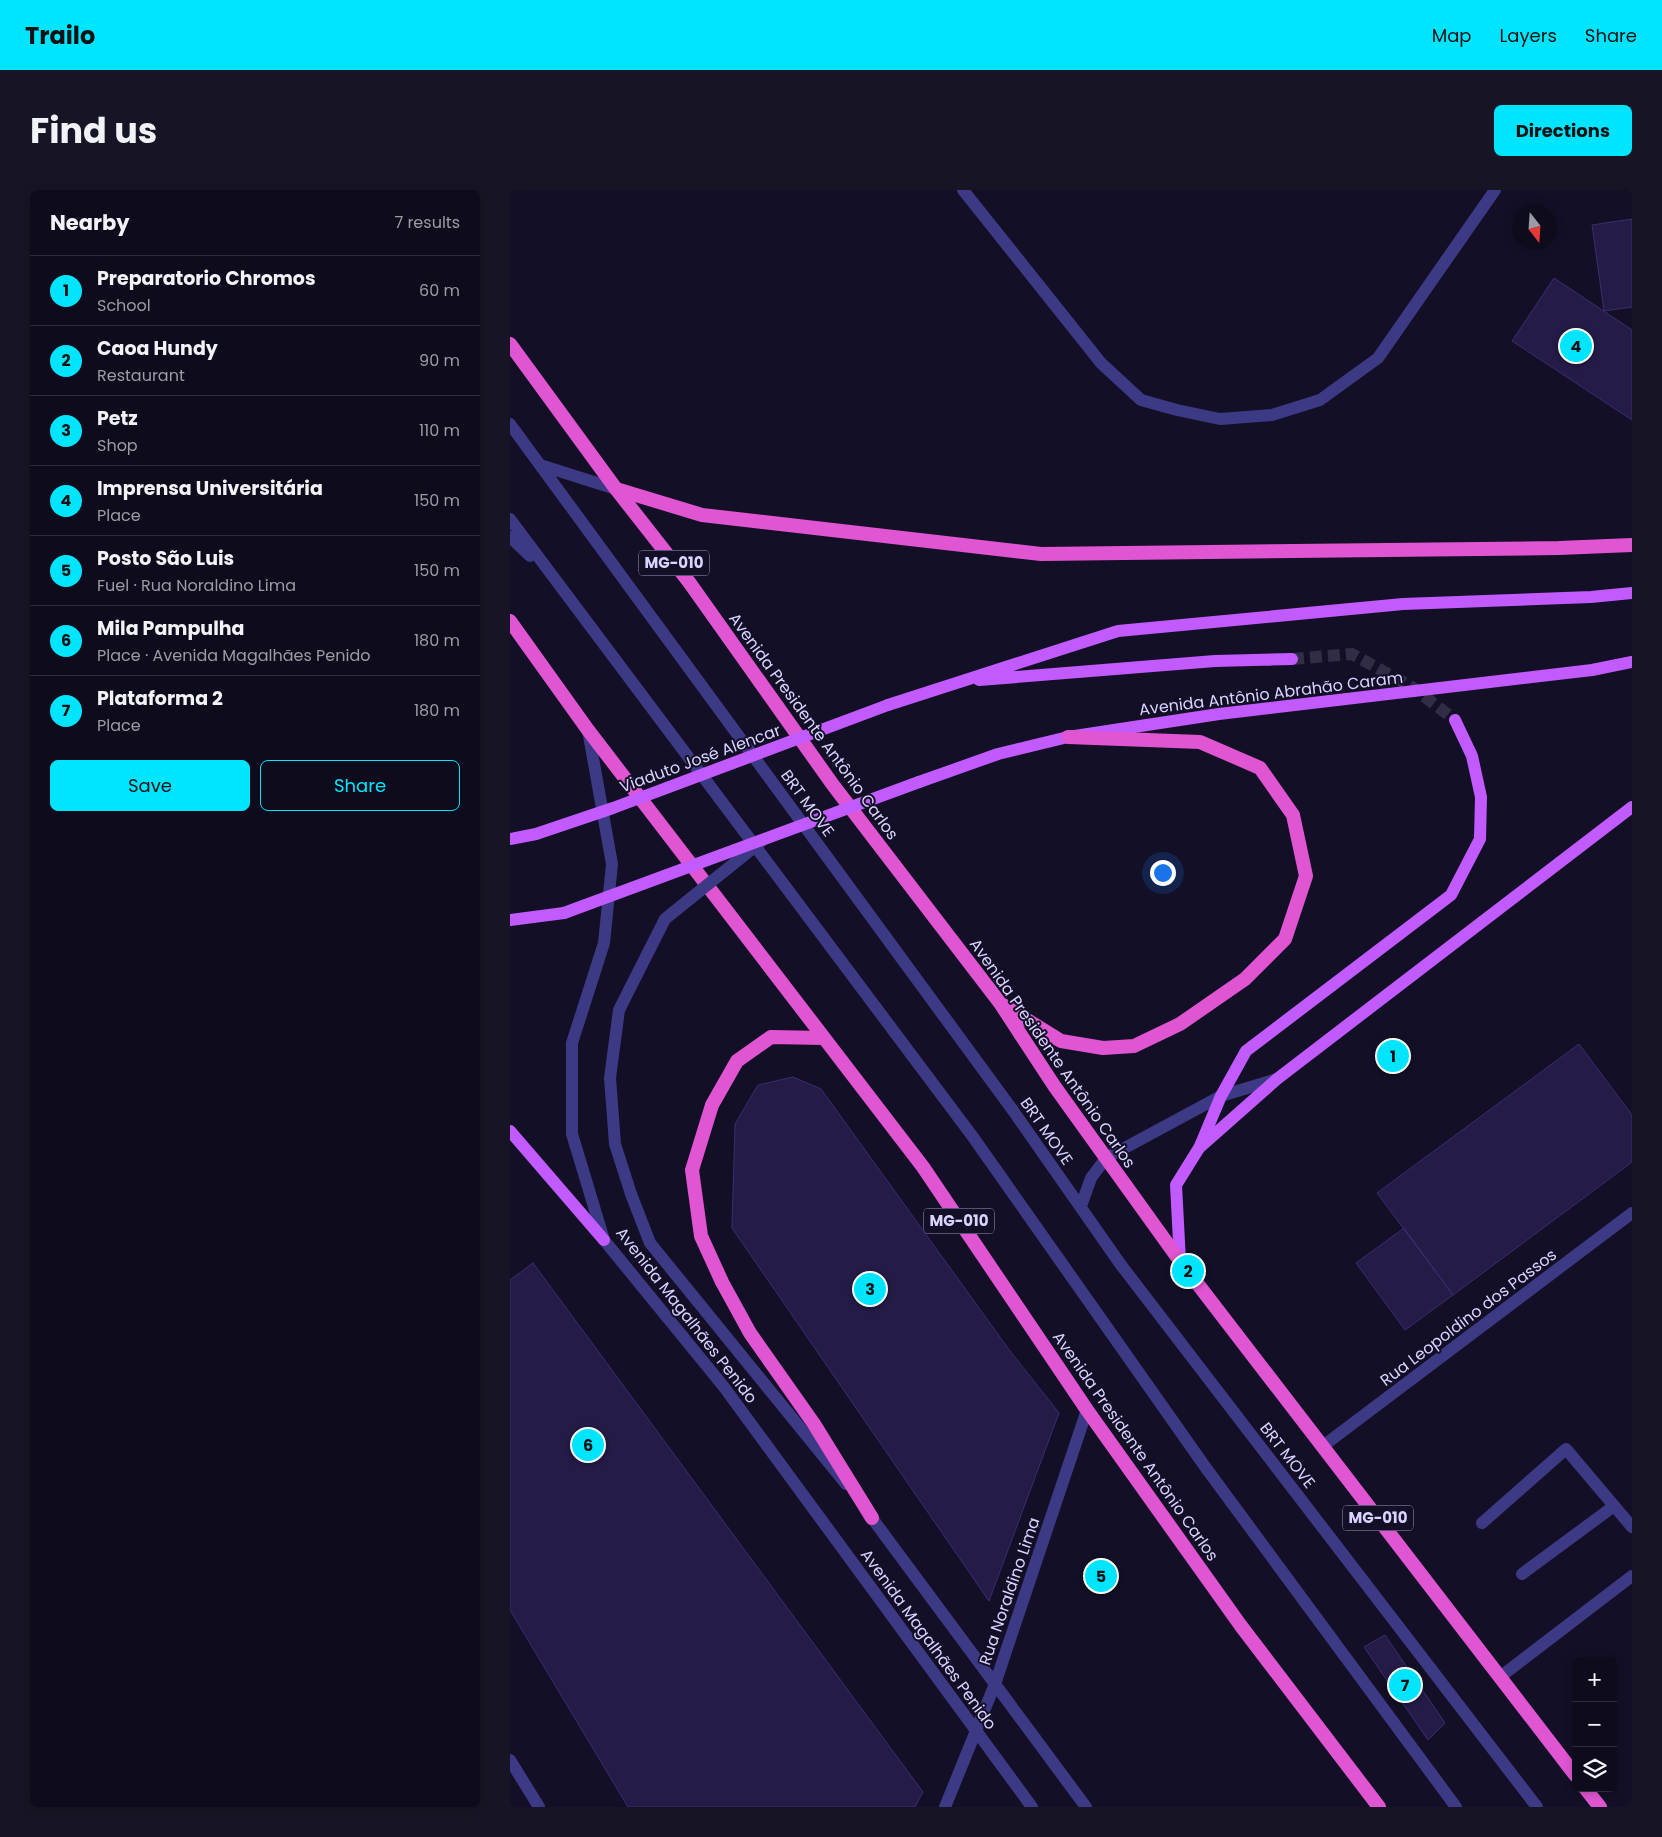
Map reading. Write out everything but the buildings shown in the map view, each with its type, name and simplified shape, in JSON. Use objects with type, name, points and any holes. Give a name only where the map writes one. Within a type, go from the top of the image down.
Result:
[{"type":"highway","name":"Avenida Presidente Antônio Carlos","points":[[510,344],[616,490],[689,582],[833,785],[1000,1003],[1055,1087],[1180,1261],[1572,1771]]},
{"type":"highway","points":[[616,490],[702,515],[1041,554],[1559,548],[1632,545]]},
{"type":"highway","name":"Avenida Presidente Antônio Carlos","points":[[510,621],[523,642],[588,730],[923,1168],[1087,1410],[1242,1626],[1379,1807]]},
{"type":"highway","points":[[1000,1003],[1061,1041],[1103,1048],[1134,1046],[1180,1024],[1245,979],[1285,940],[1306,876],[1293,815],[1260,768],[1200,742],[1068,737]]},
{"type":"highway","points":[[823,1038],[771,1037],[737,1061],[712,1105],[692,1170],[701,1236],[722,1282],[750,1333],[814,1424],[872,1518]]},
{"type":"highway","points":[[1588,1792],[1600,1807]]},
{"type":"main road","points":[[956,682],[1118,631],[1403,604],[1581,597],[1632,593]]},
{"type":"main road","points":[[510,632],[523,642]]},
{"type":"main road","points":[[956,682],[1215,661],[1292,658]]},
{"type":"main road","name":"Avenida Antônio Abrahão Caram","points":[[766,838],[998,754],[1068,737],[1219,714],[1582,671],[1632,662]]},
{"type":"main road","name":"Viaduto José Alencar","points":[[510,839],[536,834],[613,808],[888,705],[956,682]]},
{"type":"main road","points":[[1180,1261],[1176,1185],[1199,1148],[1221,1096],[1246,1051],[1451,895],[1480,839],[1481,797],[1472,756],[1455,720]]},
{"type":"main road","points":[[1199,1148],[1277,1078],[1632,807]]},
{"type":"main road","points":[[510,920],[564,913],[766,838]]},
{"type":"main road","points":[[510,1131],[604,1240]]},
{"type":"street","points":[[963,190],[1101,362],[1141,400],[1220,419],[1272,415],[1320,400],[1378,358],[1495,190]]},
{"type":"street","name":"BRT MOVE","points":[[510,424],[1014,1112],[1121,1265],[1537,1807]]},
{"type":"street","points":[[540,465],[616,490]]},
{"type":"street","points":[[510,519],[973,1137],[1206,1468],[1456,1807]]},
{"type":"street","points":[[510,537],[558,584]]},
{"type":"street","name":"Avenida Magalhães Penido","points":[[588,730],[612,864],[604,943],[572,1043],[572,1134],[604,1240],[724,1387],[1032,1807]]},
{"type":"street","name":"Avenida Magalhães Penido","points":[[766,838],[665,919],[619,1010],[610,1078],[615,1144],[631,1194],[650,1243],[872,1518],[1086,1807]]},
{"type":"street","points":[[1080,1206],[1091,1178],[1106,1158],[1221,1096],[1277,1078]]},
{"type":"street","name":"Rua Leopoldino dos Passos","points":[[1324,1446],[1632,1213]]},
{"type":"street","name":"Rua Noraldino Lima","points":[[945,1807],[995,1684],[1087,1410]]},
{"type":"street","points":[[1482,1523],[1566,1449],[1632,1527]]},
{"type":"street","points":[[1522,1574],[1614,1506]]},
{"type":"street","points":[[1500,1677],[1632,1576]]},
{"type":"street","points":[[510,1760],[539,1807]]},
{"type":"tunnel","points":[[1292,659],[1352,654],[1412,687],[1455,720]]},
{"type":"place","name":"Imprensa Universitária","points":[[1576,346]]},
{"type":"place","name":"Preparatorio Chromos","points":[[1393,1056]]},
{"type":"place","name":"Caoa Hundy","points":[[1188,1271]]},
{"type":"place","name":"Petz","points":[[870,1289]]},
{"type":"place","name":"Mila Pampulha","points":[[588,1445]]},
{"type":"place","name":"Posto São Luis","points":[[1101,1576]]},
{"type":"place","name":"Plataforma 2","points":[[1405,1685]]}]
